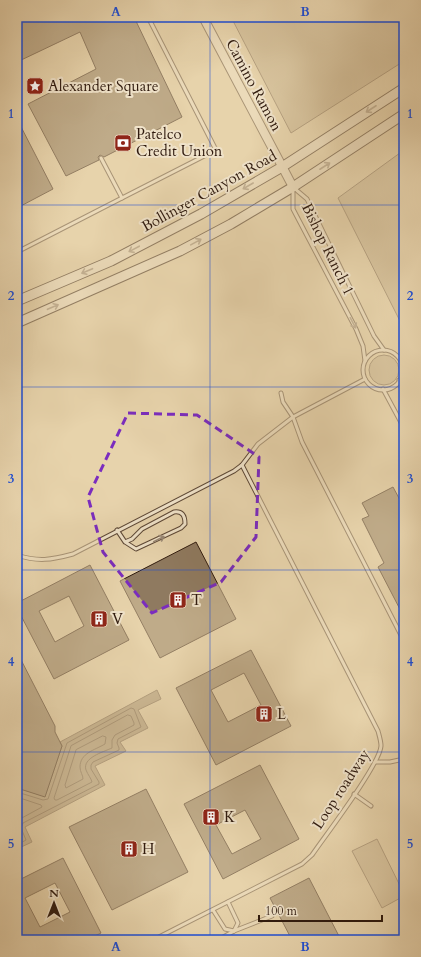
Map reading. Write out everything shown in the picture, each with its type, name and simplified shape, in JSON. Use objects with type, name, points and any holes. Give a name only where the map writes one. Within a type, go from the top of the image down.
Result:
[{"type":"main road","name":"Bollinger Canyon Road","points":[[17,300],[111,261],[200,214],[282,167],[404,88]]},
{"type":"main road","points":[[17,323],[180,251],[231,224],[293,187],[404,114]]},
{"type":"street","name":"Camino Ramon","points":[[203,17],[293,187]]},
{"type":"lane","points":[[17,252],[216,150],[148,17]]},
{"type":"lane","points":[[101,158],[122,198]]},
{"type":"lane","name":"Bishop Ranch 1","points":[[293,187],[307,199],[374,336],[384,350]]},
{"type":"lane","name":"Bishop Ranch 1","points":[[293,187],[293,209],[356,329],[363,346],[365,361]]},
{"type":"lane","points":[[384,350],[393,352],[402,360],[402,371],[399,380],[393,386],[383,389],[371,385],[366,379],[363,371],[365,361],[371,354],[384,350]]},
{"type":"lane","points":[[17,555],[31,560],[52,560],[72,554],[234,471],[242,465],[258,444],[292,417],[366,379]]},
{"type":"lane","points":[[399,380],[403,386],[404,392]]},
{"type":"lane","points":[[383,389],[404,428]]},
{"type":"lane","points":[[281,393],[283,402],[292,417],[302,442],[404,641]]},
{"type":"lane","name":"Loop roadway","points":[[153,940],[302,864],[312,855],[354,794],[375,762],[381,746],[378,730],[242,465]]},
{"type":"lane","points":[[117,530],[124,542],[136,549],[181,528],[185,524],[184,516],[182,513],[174,512],[142,529],[132,539],[124,542]]},
{"type":"lane","points":[[375,762],[390,762],[404,759]]},
{"type":"lane","points":[[354,794],[371,806]]},
{"type":"lane","points":[[228,902],[238,923],[234,932]]},
{"type":"lane","points":[[213,910],[225,929],[234,932]]},
{"type":"lane","points":[[218,940],[272,916]]},
{"type":"highlighted area","points":[[128,413],[197,415],[259,457],[256,537],[221,582],[152,613],[103,552],[88,497]]},
{"type":"shaded area","points":[[231,17],[404,17],[404,61],[291,133]]},
{"type":"shaded area","points":[[404,150],[404,329],[338,198]]},
{"type":"shaded area","points":[[384,355],[390,356],[398,364],[398,376],[390,384],[384,385],[378,384],[370,376],[369,370],[370,364],[378,356]]},
{"type":"shaded area","points":[[377,839],[404,894],[404,896],[382,908],[352,851]]},
{"type":"water","points":[[157,690],[161,699],[138,710],[148,728],[120,742],[126,751],[95,766],[105,785],[25,827],[32,842],[17,849],[17,788],[45,796],[62,746],[60,742]]},
{"type":"building","points":[[17,17],[134,17],[182,117],[104,157],[100,155],[98,157],[99,160],[66,176],[28,104],[96,69],[80,32],[17,62]]},
{"type":"building","points":[[17,119],[53,189],[17,208]]},
{"type":"building","points":[[393,487],[400,500],[404,498],[404,617],[378,567],[384,563],[362,519],[369,516],[362,503]]},
{"type":"building","name":"T","points":[[196,542],[236,619],[160,658],[120,581]]},
{"type":"building","name":"V","points":[[90,565],[129,640],[54,679],[17,608],[17,603]],"holes":[[[69,596],[84,626],[55,642],[39,611]]]},
{"type":"building","name":"L","points":[[251,650],[291,726],[216,765],[176,688]],"holes":[[[244,673],[261,705],[228,722],[211,690]]]},
{"type":"building","points":[[17,652],[55,726],[55,732],[62,746],[45,797],[17,788]]},
{"type":"building","name":"K","points":[[260,765],[299,839],[223,879],[184,804]],"holes":[[[245,810],[261,839],[232,854],[216,825]]]},
{"type":"building","name":"H","points":[[146,789],[188,872],[112,910],[69,827]]},
{"type":"building","points":[[63,858],[101,933],[87,940],[17,940],[17,881]],"holes":[[[55,883],[70,912],[40,927],[25,898]]]},
{"type":"building","points":[[309,878],[341,940],[292,940],[270,898]]},
{"type":"place","name":"Alexander Square","points":[[35,86]]},
{"type":"place","name":"Patelco Credit Union","points":[[123,143]]},
{"type":"place","name":"T","points":[[178,600]]},
{"type":"place","name":"V","points":[[99,619]]},
{"type":"place","name":"L","points":[[264,714]]},
{"type":"place","name":"K","points":[[211,817]]},
{"type":"place","name":"H","points":[[129,849]]}]
